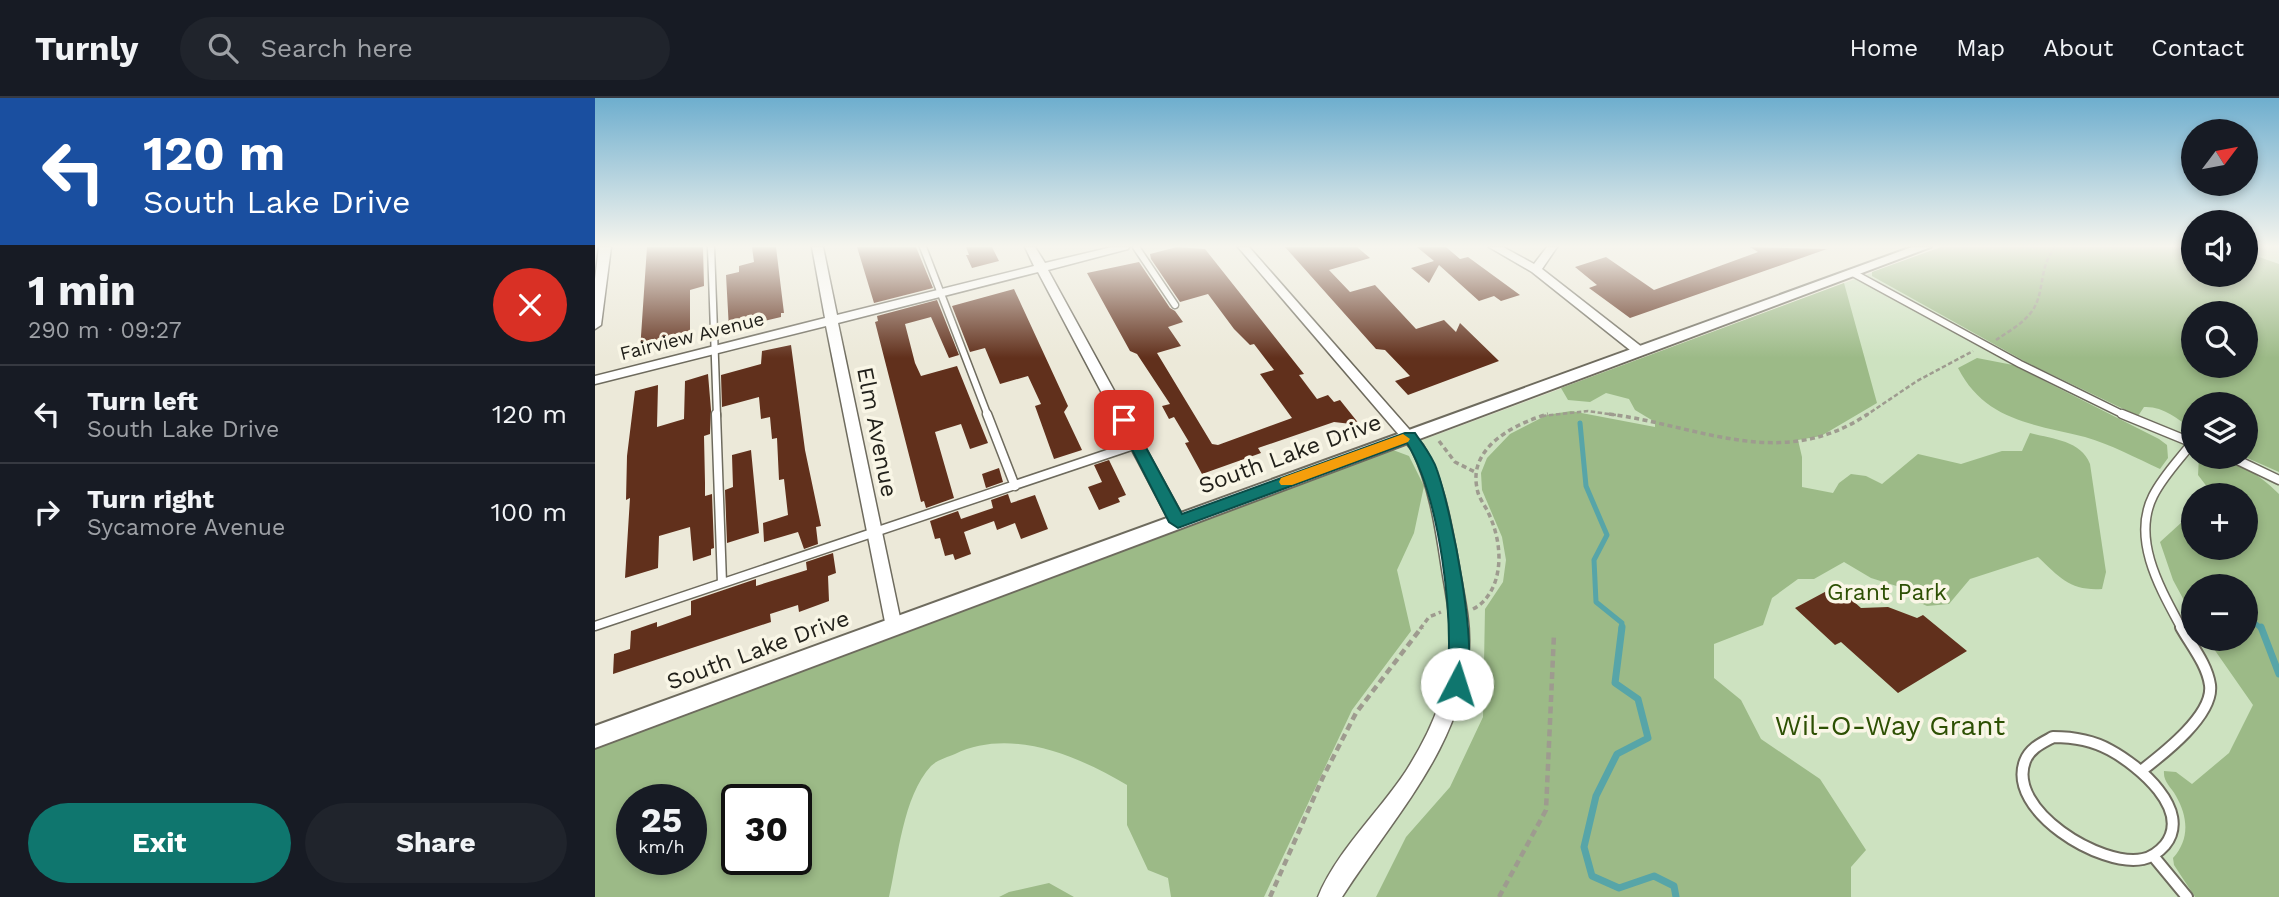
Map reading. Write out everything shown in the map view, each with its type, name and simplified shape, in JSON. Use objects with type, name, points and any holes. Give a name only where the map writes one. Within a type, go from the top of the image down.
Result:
[{"type":"street","points":[[595,326],[600,284]]},
{"type":"street","name":"Elm Avenue","points":[[825,284],[893,627]]},
{"type":"street","name":"Fairview Avenue","points":[[595,380],[975,284]]},
{"type":"street","points":[[1050,284],[1178,522]]},
{"type":"street","points":[[1276,284],[1410,436],[1429,467],[1441,511],[1461,644],[1457,684],[1444,723],[1419,768],[1349,864],[1329,897]]},
{"type":"street","points":[[1555,284],[1640,351]]},
{"type":"street","name":"South Lake Drive","points":[[595,737],[1822,284]]},
{"type":"lane","points":[[712,284],[722,583]]},
{"type":"lane","points":[[937,284],[1015,486]]},
{"type":"lane","points":[[1161,284],[1175,305]]},
{"type":"lane","points":[[1874,284],[2068,388],[2150,428],[2181,439]]},
{"type":"lane","points":[[595,626],[1137,444]]},
{"type":"lane","points":[[2141,771],[2161,757],[2209,700],[2211,687],[2206,671],[2154,574],[2145,546],[2144,519],[2152,497],[2181,458]]},
{"type":"lane","points":[[2256,469],[2279,480]]},
{"type":"lane","points":[[2053,737],[2074,737],[2097,743],[2141,771],[2164,800],[2173,830],[2167,846],[2154,857],[2133,861],[2108,857],[2082,846],[2058,830],[2039,811],[2027,791],[2022,771],[2026,755],[2036,744],[2053,737]]},
{"type":"lane","points":[[2154,857],[2187,897]]},
{"type":"path","points":[[1991,343],[2017,327],[2034,307],[2040,284]]},
{"type":"path","points":[[1470,609],[1478,607],[1497,580],[1497,537],[1476,486],[1482,456],[1505,432],[1545,412],[1573,408],[1724,440],[1763,444],[1804,443],[1825,438],[1917,380],[1979,348]]},
{"type":"path","points":[[1437,436],[1450,458],[1464,470],[1477,473]]},
{"type":"path","points":[[1270,897],[1323,777],[1356,713],[1429,617],[1444,611]]},
{"type":"path","points":[[1499,897],[1546,810],[1554,634]]},
{"type":"green space","name":"Grant Park","points":[[1841,284],[2181,284],[2181,287],[2258,287],[2258,284],[2279,284],[2279,897],[595,897],[595,748]]},
{"type":"green space","points":[[1844,284],[1877,403],[1821,436],[1798,440],[1802,457],[1802,487],[1833,493],[1839,483],[1851,474],[1866,476],[1882,484],[1918,454],[1961,464],[2002,451],[2022,451],[2030,433],[2073,445],[2086,456],[2090,464],[2106,572],[2102,589],[2082,588],[2067,582],[2038,557],[1970,579],[1949,604],[1927,606],[1914,600],[1903,588],[1871,578],[1844,562],[1814,579],[1798,579],[1772,598],[1763,625],[1714,644],[1714,678],[1741,700],[1761,739],[1820,779],[1866,850],[1851,867],[1851,897],[1376,897],[1406,837],[1450,787],[1483,717],[1485,609],[1503,582],[1506,560],[1502,537],[1482,490],[1481,473],[1487,458],[1510,434],[1547,415],[1571,411],[1655,427],[1655,422],[1635,410],[1629,399],[1606,393],[1590,402],[1568,400],[1561,388]]},
{"type":"green space","points":[[1887,284],[2181,284],[2181,287],[2258,287],[2258,284],[2279,284],[2279,472],[2258,463],[2258,392],[2181,392],[2181,422],[2151,407],[2144,407],[2138,416],[2026,362]]},
{"type":"green space","points":[[1977,358],[2013,365],[2159,439],[2167,445],[2168,458],[2160,469],[2094,440],[2013,418],[1997,410],[1969,386],[1958,368]]},
{"type":"green space","points":[[1393,450],[1409,456],[1424,486],[1414,533],[1397,570],[1411,631],[1352,710],[1264,897],[1171,897],[1168,878],[1148,870],[1127,825],[1127,785],[1066,755],[1044,748],[999,743],[976,746],[939,760],[931,766],[908,810],[889,897],[595,897],[595,748]]},
{"type":"green space","points":[[2198,469],[2246,469],[2279,494],[2279,897],[2195,897],[2174,865],[2173,858],[2185,836],[2185,820],[2180,804],[2166,781],[2164,771],[2176,772],[2192,784],[2229,753],[2253,705],[2215,651],[2258,651],[2258,574],[2181,574],[2181,595],[2160,542],[2181,523],[2181,560],[2258,560],[2258,483],[2204,483],[2198,475]]},
{"type":"green space","points":[[1049,883],[1074,897],[999,897],[1009,892]]},
{"type":"building","points":[[644,284],[704,284],[690,290],[690,338],[640,351]]},
{"type":"building","points":[[727,284],[781,284],[784,313],[781,313],[781,317],[729,329]]},
{"type":"building","points":[[868,284],[931,284],[933,288],[874,303]]},
{"type":"building","points":[[1093,284],[1154,284],[1175,311],[1183,322],[1168,327],[1181,346],[1157,353],[1212,444],[1218,445],[1292,418],[1260,374],[1274,370],[1254,344],[1250,345],[1234,329],[1208,294],[1180,302],[1168,284],[1233,284],[1304,374],[1299,375],[1317,399],[1328,395],[1334,402],[1340,400],[1360,425],[1334,422],[1258,448],[1261,453],[1202,474],[1185,443],[1189,442],[1174,417],[1169,419],[1162,406],[1170,404],[1137,354],[1130,351]]},
{"type":"building","points":[[1318,284],[1343,284],[1350,292],[1375,285],[1416,329],[1444,320],[1456,332],[1460,323],[1499,361],[1408,395],[1395,381],[1410,376],[1385,350],[1376,349]]},
{"type":"building","points":[[1460,284],[1505,284],[1520,295],[1501,301],[1494,296],[1479,301]]},
{"type":"building","points":[[1596,284],[1646,284],[1654,290],[1670,284],[1726,284],[1630,318],[1589,288]]},
{"type":"building","points":[[1014,289],[1068,406],[1064,412],[1082,450],[1054,459],[1035,406],[1041,404],[1028,376],[1000,384],[985,348],[970,352],[952,306]]},
{"type":"building","points":[[937,300],[959,355],[949,358],[931,317],[905,324],[915,363],[921,376],[957,366],[988,443],[970,449],[961,424],[935,432],[954,498],[926,508],[924,501],[921,502],[875,322],[878,321],[877,316]]},
{"type":"building","points":[[791,345],[805,450],[821,526],[816,527],[818,544],[804,549],[798,532],[764,542],[763,523],[788,515],[784,479],[779,480],[777,438],[772,439],[770,417],[761,419],[759,397],[722,407],[721,375],[761,364],[762,351]]},
{"type":"building","points":[[708,374],[711,410],[710,434],[704,436],[705,496],[712,494],[714,548],[711,549],[711,555],[693,561],[690,527],[659,536],[658,568],[625,578],[630,498],[626,500],[627,456],[635,391],[658,385],[657,427],[684,419],[685,381]]},
{"type":"building","points":[[751,450],[759,533],[727,543],[725,490],[733,487],[732,455]]},
{"type":"building","points":[[1109,460],[1126,495],[1118,498],[1120,502],[1099,510],[1088,487],[1102,482],[1094,465]]},
{"type":"building","points":[[999,468],[1003,482],[986,488],[982,474]]},
{"type":"building","points":[[1008,494],[1011,503],[1035,495],[1048,529],[1021,539],[1015,523],[997,530],[994,521],[964,532],[971,554],[955,560],[953,554],[945,556],[940,538],[935,539],[930,521],[958,511],[961,519],[993,508],[991,500]]},
{"type":"building","points":[[833,553],[836,573],[828,576],[829,601],[799,612],[798,605],[770,614],[771,622],[613,674],[614,654],[630,649],[631,631],[657,622],[657,627],[691,615],[691,601],[756,579],[756,586],[807,570],[806,562]]},
{"type":"building","points":[[1836,586],[1861,608],[1888,607],[1917,618],[1923,615],[1967,651],[1898,693],[1841,642],[1835,645],[1795,608]]},
{"type":"waterway","points":[[1580,423],[1586,486],[1607,535],[1594,560],[1596,602],[1622,623],[1621,629]]},
{"type":"waterway","points":[[2258,626],[2262,629]]},
{"type":"waterway","points":[[1622,627],[1615,683],[1638,699],[1648,738],[1617,754],[1596,796],[1584,847],[1592,876],[1619,888],[1654,876],[1674,886],[1676,897]]},
{"type":"waterway","points":[[2262,629],[2279,674]]},
{"type":"slow traffic","points":[[1287,482],[1403,439]]},
{"type":"route","points":[[1124,420],[1178,522],[1410,436],[1429,467],[1441,511],[1461,644],[1457,684]]},
{"type":"park label","name":"Wil-O-Way Grant","points":[[1890,725]]}]
